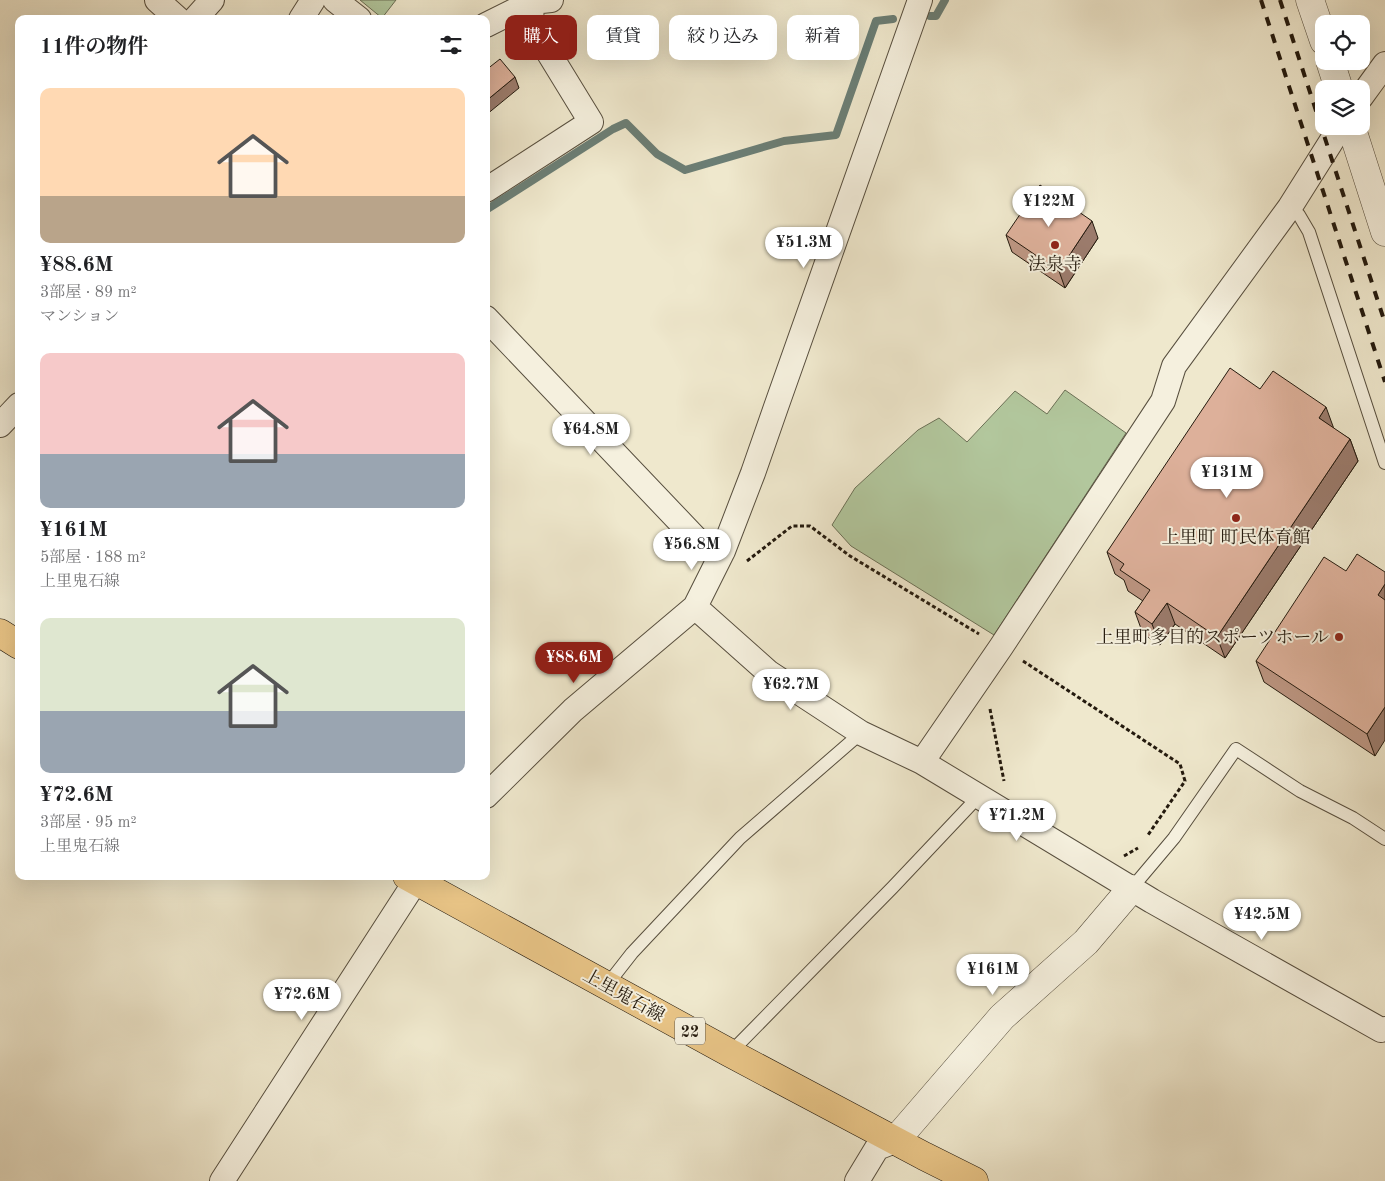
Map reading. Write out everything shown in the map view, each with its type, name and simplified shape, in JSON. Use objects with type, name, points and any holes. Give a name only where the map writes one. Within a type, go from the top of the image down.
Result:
[{"type":"main road","points":[[0,633],[15,642]]},
{"type":"main road","name":"上里鬼石線","points":[[418,880],[730,1053],[974,1181]]},
{"type":"street","points":[[156,0],[173,15]]},
{"type":"street","points":[[199,15],[212,0]]},
{"type":"street","points":[[304,15],[313,0]]},
{"type":"street","points":[[336,0],[354,15]]},
{"type":"street","points":[[490,792],[573,710],[695,607],[723,552],[753,473],[920,0]]},
{"type":"street","points":[[1310,0],[1315,15]]},
{"type":"street","points":[[490,23],[541,1]]},
{"type":"street","points":[[490,187],[591,122],[531,24],[541,1]]},
{"type":"street","points":[[1370,85],[1385,64]]},
{"type":"street","points":[[922,762],[1010,653],[1163,401],[1174,366],[1290,207],[1335,135]]},
{"type":"street","points":[[1354,135],[1385,232]]},
{"type":"street","points":[[490,322],[701,544],[723,552]]},
{"type":"street","points":[[0,425],[15,409]]},
{"type":"street","points":[[695,607],[768,672],[861,733],[922,762],[1132,889],[1381,1030],[1385,1029]]},
{"type":"street","points":[[222,1181],[413,880]]},
{"type":"street","points":[[857,1181],[877,1148],[896,1141],[1002,1017],[1086,942],[1132,889]]},
{"type":"lane","points":[[1290,207],[1299,215],[1309,232],[1385,463]]},
{"type":"lane","points":[[607,985],[632,953],[740,838],[861,733]]},
{"type":"lane","points":[[1132,889],[1174,838],[1236,749],[1300,791],[1353,818],[1385,839]]},
{"type":"lane","points":[[730,1053],[893,887],[979,796]]},
{"type":"path","points":[[723,552],[747,561],[792,526],[810,526],[850,556],[1010,653],[1180,764],[1185,782],[1146,839]]},
{"type":"path","points":[[988,700],[1004,783]]},
{"type":"path","points":[[1121,862],[1126,854],[1140,847]]},
{"type":"green space","points":[[360,0],[396,0],[384,15],[378,15]]},
{"type":"green space","points":[[1065,390],[1126,433],[994,635],[851,546],[832,525],[855,488],[918,430],[939,418],[967,442],[1015,391],[1047,414]]},
{"type":"building","points":[[500,59],[515,77],[490,98],[490,67]]},
{"type":"building","name":"法泉寺","points":[[1040,185],[1092,221],[1059,271],[1006,235]]},
{"type":"building","name":"上里町 町民体育館","points":[[1230,368],[1260,389],[1273,371],[1326,407],[1319,418],[1350,439],[1217,637],[1167,603],[1152,624],[1135,612],[1150,590],[1120,570],[1124,564],[1107,552]]},
{"type":"building","name":"上里町多目的スポーツホール","points":[[1357,554],[1385,572],[1385,584],[1378,595],[1385,600],[1385,707],[1367,734],[1256,661],[1324,557],[1346,571]]},
{"type":"waterway","points":[[930,16],[936,16],[945,0]]},
{"type":"waterway","points":[[490,207],[613,129],[626,123],[657,154],[685,170],[784,141],[836,135],[876,21],[893,19]]},
{"type":"railway","points":[[1261,0],[1385,382]]},
{"type":"railway","points":[[1280,0],[1385,323]]},
{"type":"place","name":"法泉寺","points":[[1055,245]]},
{"type":"place","name":"上里町 町民体育館","points":[[1236,518]]},
{"type":"place","name":"上里町多目的スポーツホール","points":[[1339,637]]}]
